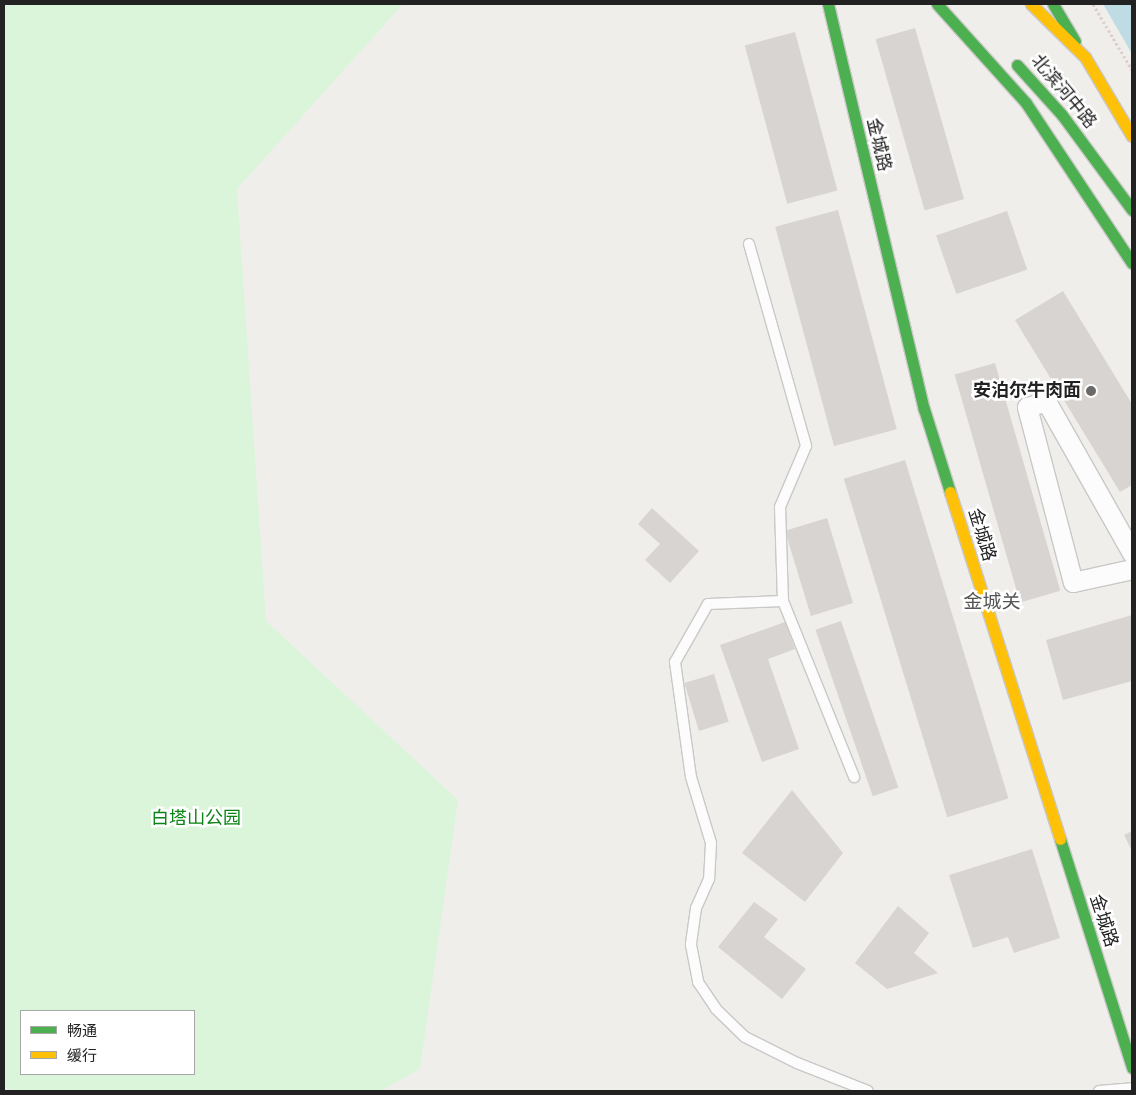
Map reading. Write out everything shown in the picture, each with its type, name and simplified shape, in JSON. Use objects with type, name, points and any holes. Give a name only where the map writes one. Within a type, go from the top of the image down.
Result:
[{"type":"street","name":"金城路","points":[[828,4],[924,409],[1132,1068]]},
{"type":"street","points":[[937,4],[1026,103],[1132,263]]},
{"type":"street","name":"北滨河中路","points":[[1031,4],[1085,57]]},
{"type":"street","name":"北滨河中路","points":[[1053,4],[1132,136]]},
{"type":"street","name":"北滨河中路","points":[[1010,57],[1062,115],[1132,210]]},
{"type":"street","points":[[1132,553],[1046,401],[1027,406],[1073,582],[1132,570]]},
{"type":"lane","points":[[749,244],[806,446],[780,507],[783,601],[854,777]]},
{"type":"lane","points":[[783,601],[708,604],[675,662],[691,777],[711,843],[709,879],[696,908],[691,945],[698,982],[716,1009],[745,1036],[797,1064],[868,1091]]},
{"type":"lane","points":[[1099,1091],[1132,1088]]},
{"type":"path","points":[[1093,4],[1132,70]]},
{"type":"green space","name":"白塔山公园","points":[[4,4],[403,4],[237,189],[266,621],[458,800],[420,1069],[381,1091],[10,1091],[4,1085]]},
{"type":"water","points":[[1103,4],[1132,4],[1132,54],[1120,33]]},
{"type":"building","points":[[915,28],[964,199],[925,210],[876,39]]},
{"type":"building","points":[[795,32],[837,190],[787,204],[745,45]]},
{"type":"building","points":[[838,210],[897,429],[834,446],[775,227]]},
{"type":"building","points":[[1007,211],[1027,270],[956,294],[936,235]]},
{"type":"building","points":[[1063,291],[1132,404],[1132,485],[1120,492],[1015,320]]},
{"type":"building","points":[[995,363],[1060,591],[1020,602],[955,375]]},
{"type":"building","points":[[905,460],[1008,799],[947,817],[844,479]]},
{"type":"building","points":[[652,508],[699,551],[670,583],[645,560],[660,544],[638,524]]},
{"type":"building","points":[[827,518],[853,603],[811,616],[785,531]]},
{"type":"building","points":[[1132,615],[1132,681],[1063,700],[1046,640]]},
{"type":"building","points":[[841,621],[898,787],[873,796],[815,630]]},
{"type":"building","points":[[785,622],[795,649],[768,659],[799,749],[762,762],[720,645]]},
{"type":"building","points":[[714,674],[729,722],[699,731],[684,683]]},
{"type":"building","points":[[792,790],[843,853],[805,902],[742,853]]},
{"type":"building","points":[[1132,831],[1132,851],[1124,835]]},
{"type":"building","points":[[1032,849],[1060,938],[1014,953],[1008,937],[973,948],[949,875]]},
{"type":"building","points":[[754,902],[778,919],[764,937],[806,969],[782,999],[718,947]]},
{"type":"building","points":[[898,906],[929,933],[914,953],[938,973],[887,989],[855,963]]},
{"type":"traffic: fast","points":[[828,4],[924,409],[950,492]]},
{"type":"traffic: fast","points":[[937,4],[1026,103],[1132,263]]},
{"type":"traffic: fast","points":[[1053,4],[1075,41]]},
{"type":"traffic: fast","points":[[1017,65],[1062,115],[1132,210]]},
{"type":"traffic: fast","points":[[1060,839],[1132,1068]]},
{"type":"traffic: slow","points":[[1031,4],[1085,57],[1132,136]]},
{"type":"traffic: slow","points":[[950,492],[1060,839]]},
{"type":"place","name":"安泊尔牛肉面","points":[[1091,391]]},
{"type":"district","name":"金城关","points":[[992,603]]}]
